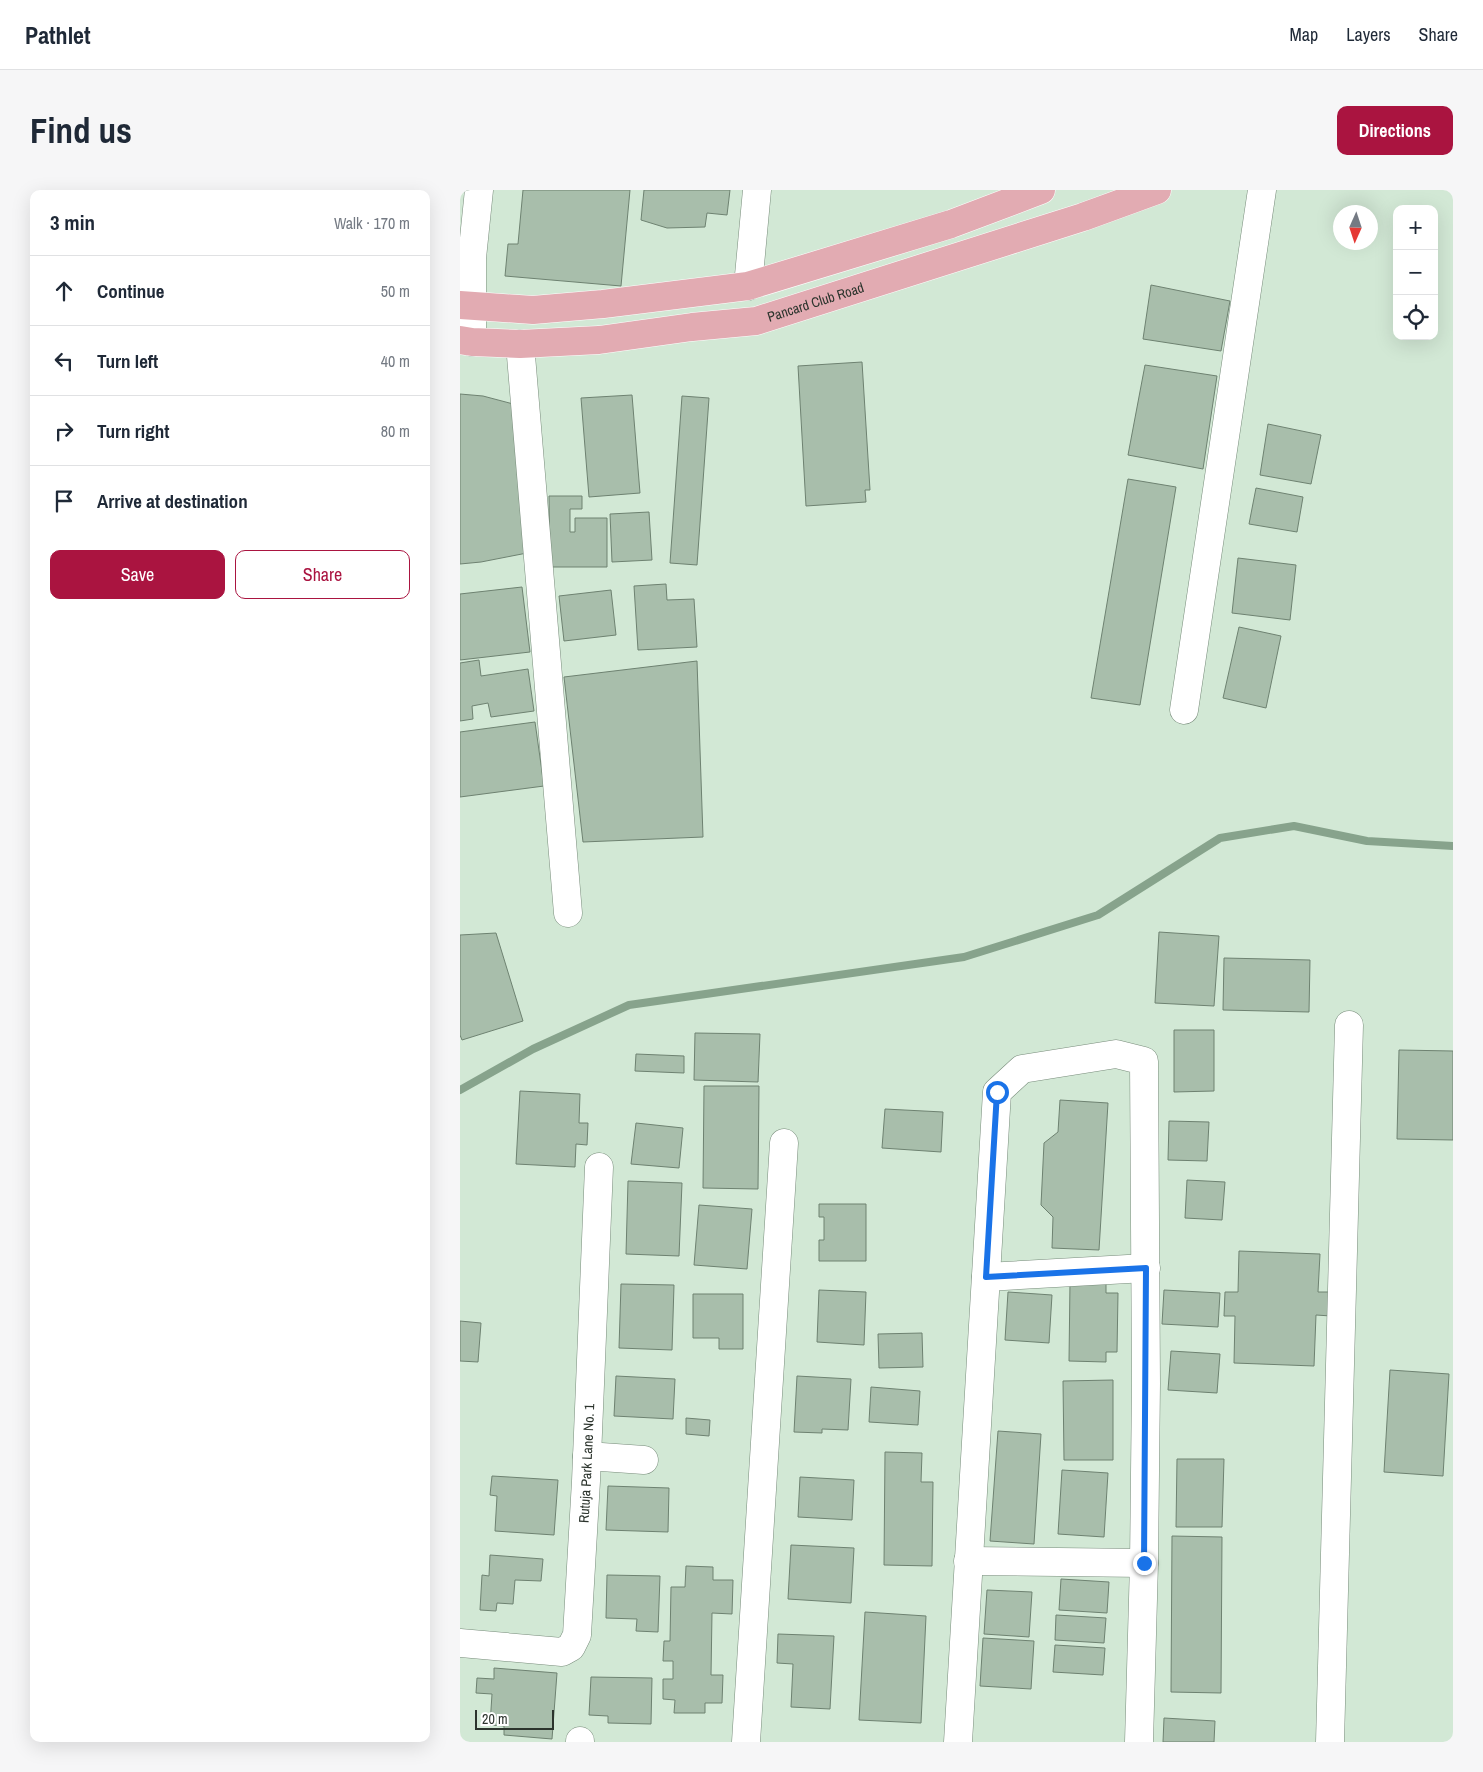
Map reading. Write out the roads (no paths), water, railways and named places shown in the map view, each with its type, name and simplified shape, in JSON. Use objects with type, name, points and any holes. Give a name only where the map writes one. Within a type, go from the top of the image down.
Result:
[{"type":"main road","points":[[466,306],[533,310],[603,304],[748,286],[951,224],[1041,190]]},
{"type":"main road","name":"Pancard Club Road","points":[[466,341],[520,344],[599,340],[692,327],[756,321],[1082,217],[1157,190]]},
{"type":"street","points":[[466,341],[466,306],[480,190]]},
{"type":"street","points":[[748,286],[757,190]]},
{"type":"street","points":[[1184,710],[1262,190]]},
{"type":"street","points":[[520,344],[568,913]]},
{"type":"street","points":[[1330,1742],[1349,1025]]},
{"type":"street","points":[[958,1742],[997,1092],[1022,1069],[1116,1054],[1144,1061],[1146,1268],[1144,1563],[1139,1742]]},
{"type":"street","points":[[746,1742],[784,1143]]},
{"type":"street","name":"Rutuja Park Lane No. 1","points":[[460,1642],[562,1652],[570,1647],[577,1635],[587,1456],[599,1167]]},
{"type":"street","points":[[986,1277],[1146,1268]]},
{"type":"street","points":[[587,1456],[644,1460]]},
{"type":"street","points":[[968,1561],[1144,1563]]},
{"type":"waterway","points":[[460,1090],[533,1049],[629,1005],[964,957],[1098,915],[1220,838],[1294,826],[1367,841],[1453,846]]}]
